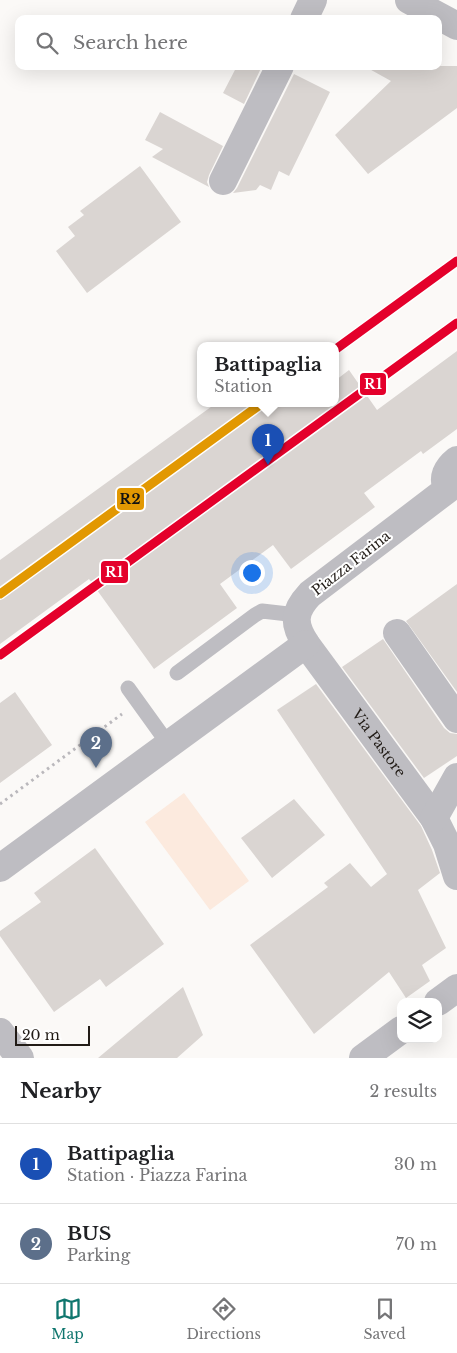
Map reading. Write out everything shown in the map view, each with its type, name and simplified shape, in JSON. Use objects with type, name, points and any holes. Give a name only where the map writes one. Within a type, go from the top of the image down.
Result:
[{"type":"main road","points":[[409,0],[437,15]]},
{"type":"main road","points":[[442,18],[457,26]]},
{"type":"street","points":[[306,15],[313,0]]},
{"type":"street","points":[[223,181],[278,70]]},
{"type":"street","name":"Piazza Farina","points":[[297,615],[303,601],[310,594],[452,492],[444,480],[448,469],[457,460]]},
{"type":"street","name":"Via Pastore","points":[[297,615],[297,628],[306,644],[434,818],[447,844],[457,876]]},
{"type":"street","points":[[397,633],[457,719]]},
{"type":"street","points":[[0,868],[306,644]]},
{"type":"street","points":[[434,818],[457,777]]},
{"type":"street","points":[[442,999],[457,988]]},
{"type":"street","points":[[0,1032],[20,1058]]},
{"type":"street","points":[[363,1058],[397,1033]]},
{"type":"lane","points":[[177,673],[255,614],[262,611],[297,615]]},
{"type":"lane","points":[[128,688],[169,744]]},
{"type":"path","points":[[0,804],[123,714]]},
{"type":"shaded area","points":[[184,793],[249,881],[210,910],[145,822]]},
{"type":"building","points":[[442,66],[457,66],[457,108],[368,174],[335,135],[391,81],[371,70],[442,70]]},
{"type":"building","points":[[235,70],[260,70],[244,104],[223,93]]},
{"type":"building","points":[[294,74],[330,92],[289,176],[279,171],[271,190],[260,185],[256,190],[233,193],[237,188]]},
{"type":"building","points":[[160,112],[223,146],[209,175],[207,182],[209,187],[152,157],[163,149],[145,140]]},
{"type":"building","points":[[140,166],[181,222],[87,293],[56,251],[75,236],[68,227],[84,215],[80,211]]},
{"type":"building","points":[[457,351],[457,429],[423,454],[421,451],[364,493],[375,507],[291,569],[273,545],[220,584],[237,608],[154,669],[89,579],[0,644],[0,560],[211,407],[339,407],[339,378],[349,370],[377,410]]},
{"type":"building","points":[[457,584],[457,692],[406,621]]},
{"type":"building","points":[[383,639],[444,728],[450,733],[457,734],[457,756],[424,778],[342,667]]},
{"type":"building","points":[[316,684],[421,826],[440,873],[418,890],[446,948],[422,965],[430,981],[406,998],[389,972],[314,1034],[250,945],[328,887],[324,883],[350,863],[371,887],[387,874],[277,710]]},
{"type":"building","points":[[15,692],[52,745],[0,783],[0,703]]},
{"type":"building","points":[[294,799],[325,835],[272,878],[241,838]]},
{"type":"building","points":[[95,848],[164,944],[106,987],[100,979],[54,1012],[0,936],[0,931],[41,902],[34,893]]},
{"type":"building","points":[[183,987],[203,1035],[177,1058],[98,1058]]},
{"type":"railway","points":[[0,655],[457,323]]},
{"type":"transit line","name":"R1","points":[[339,347],[457,261]]},
{"type":"transit line","name":"R1","points":[[0,655],[457,323]]},
{"type":"transit line","name":"R2","points":[[0,594],[257,407]]},
{"type":"place","name":"Battipaglia","points":[[268,465]]},
{"type":"place","name":"BUS","points":[[96,768]]}]
